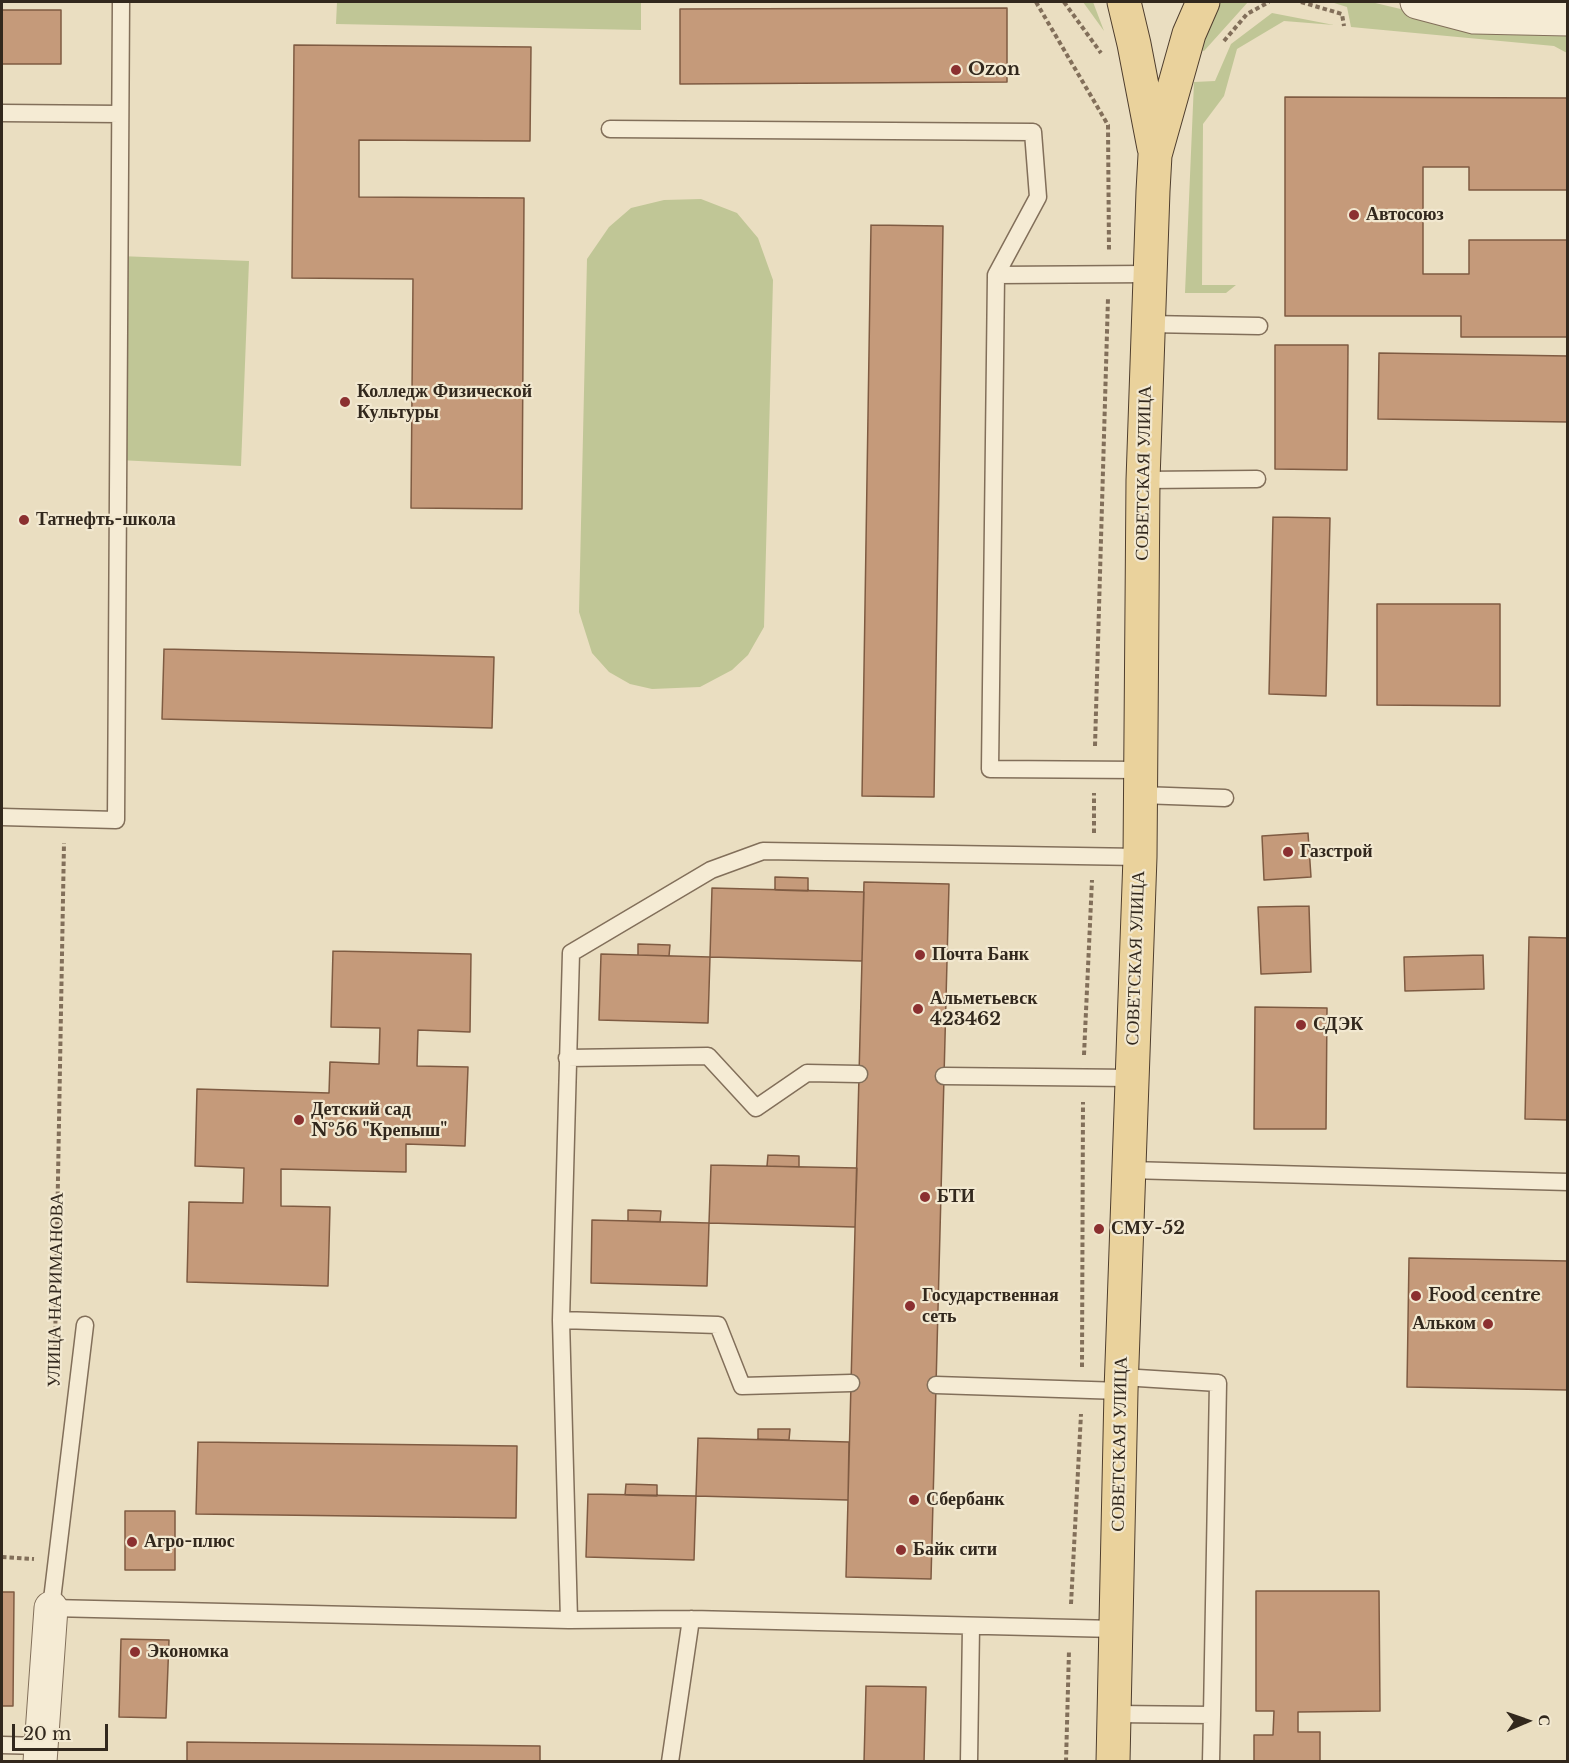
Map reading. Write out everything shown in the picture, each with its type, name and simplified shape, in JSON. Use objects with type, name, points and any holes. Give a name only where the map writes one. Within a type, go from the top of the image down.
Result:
[{"type":"main road","points":[[1124,2],[1155,155]]},
{"type":"main road","points":[[1155,155],[1189,34],[1203,2]]},
{"type":"main road","name":"СОВЕТСКАЯ УЛИЦА","points":[[1113,1761],[1131,1078],[1140,857],[1143,480],[1155,155]]},
{"type":"street","points":[[1417,2],[1474,16],[1568,19]]},
{"type":"street","points":[[1440,2],[1474,16]]},
{"type":"street","points":[[40,1754],[51,1608]]},
{"type":"lane","points":[[2,817],[116,820],[121,2]]},
{"type":"lane","points":[[2,113],[120,114]]},
{"type":"lane","points":[[610,129],[1033,132],[1038,197],[996,275],[990,769],[1141,782],[1225,798]]},
{"type":"lane","points":[[996,275],[1149,274]]},
{"type":"lane","points":[[1148,324],[1259,326]]},
{"type":"lane","points":[[1143,480],[1257,479]]},
{"type":"lane","points":[[569,1620],[561,1320],[571,953],[711,870],[763,850],[1140,857]]},
{"type":"lane","points":[[567,1058],[708,1056],[756,1108],[807,1073],[859,1074]]},
{"type":"lane","points":[[944,1076],[1131,1078]]},
{"type":"lane","points":[[1129,1170],[1568,1182]]},
{"type":"lane","points":[[561,1320],[718,1325],[742,1386],[851,1383]]},
{"type":"lane","points":[[85,1325],[51,1608],[1116,1629]]},
{"type":"lane","points":[[936,1385],[1218,1383],[1211,1761]]},
{"type":"lane","points":[[670,1761],[691,1619]]},
{"type":"lane","points":[[969,1761],[971,1626]]},
{"type":"lane","points":[[1114,1714],[1212,1714]]},
{"type":"lane","points":[[2,1745],[40,1754]]},
{"type":"path","points":[[1064,2],[1108,62]]},
{"type":"path","points":[[1220,46],[1246,14],[1269,2]]},
{"type":"path","points":[[1301,2],[1341,14],[1344,26]]},
{"type":"path","name":"УЛИЦА НАРИМАНОВА","points":[[55,1356],[64,818]]},
{"type":"path","points":[[2,1557],[42,1559]]},
{"type":"green space","points":[[337,2],[641,2],[641,30],[336,24]]},
{"type":"green space","points":[[1083,2],[1093,2],[1104,31]]},
{"type":"green space","points":[[1215,2],[1248,2],[1204,51],[1197,49]]},
{"type":"green space","points":[[1331,2],[1371,2],[1494,31],[1567,32],[1567,53],[1554,46],[1351,27],[1347,7]]},
{"type":"green space","points":[[1272,13],[1334,25],[1284,21],[1237,49],[1224,96],[1203,124],[1202,285],[1236,285],[1226,293],[1185,293],[1194,82],[1215,81],[1231,44]]},
{"type":"green space","points":[[701,199],[737,213],[758,238],[773,280],[764,627],[748,655],[732,670],[700,687],[652,689],[630,684],[609,672],[592,653],[579,612],[587,259],[609,227],[631,208],[664,200]]},
{"type":"green space","points":[[119,256],[249,261],[241,466],[118,460]]},
{"type":"building","points":[[1007,8],[1007,82],[680,84],[680,9]]},
{"type":"building","points":[[2,10],[61,10],[61,64],[2,64]]},
{"type":"building","points":[[294,45],[531,47],[530,141],[359,140],[359,197],[524,198],[522,509],[411,508],[413,279],[292,278]]},
{"type":"building","name":"Автосоюз","points":[[1285,97],[1568,98],[1568,190],[1469,190],[1469,167],[1423,167],[1423,274],[1469,274],[1469,240],[1568,240],[1568,337],[1461,337],[1461,316],[1285,316]]},
{"type":"building","points":[[871,225],[943,226],[934,797],[862,796]]},
{"type":"building","points":[[1275,345],[1348,345],[1347,470],[1275,469]]},
{"type":"building","points":[[1379,353],[1568,356],[1568,422],[1378,419]]},
{"type":"building","points":[[1273,517],[1330,518],[1326,696],[1269,694]]},
{"type":"building","points":[[1377,604],[1500,604],[1500,706],[1377,705]]},
{"type":"building","points":[[164,649],[494,657],[492,728],[162,719]]},
{"type":"building","points":[[1308,833],[1311,877],[1264,880],[1262,836]]},
{"type":"building","points":[[775,877],[808,878],[808,891],[775,890]]},
{"type":"building","points":[[864,882],[949,884],[931,1579],[846,1577]]},
{"type":"building","points":[[712,888],[864,892],[862,961],[710,957]]},
{"type":"building","points":[[1309,906],[1311,972],[1261,974],[1258,907]]},
{"type":"building","points":[[1529,937],[1568,938],[1568,1120],[1525,1119]]},
{"type":"building","points":[[638,944],[670,945],[669,956],[638,955]]},
{"type":"building","points":[[333,951],[471,954],[470,1032],[418,1030],[417,1066],[468,1067],[465,1146],[406,1144],[406,1172],[281,1169],[281,1206],[330,1207],[328,1286],[187,1282],[189,1202],[243,1203],[244,1168],[195,1166],[197,1089],[329,1093],[330,1062],[379,1064],[380,1028],[331,1027]]},
{"type":"building","points":[[601,954],[710,957],[708,1023],[599,1020]]},
{"type":"building","points":[[1483,955],[1484,989],[1405,991],[1404,957]]},
{"type":"building","points":[[1255,1007],[1327,1008],[1326,1129],[1254,1129]]},
{"type":"building","points":[[768,1155],[799,1156],[799,1167],[767,1166]]},
{"type":"building","points":[[711,1165],[857,1168],[855,1227],[709,1223]]},
{"type":"building","points":[[628,1210],[661,1211],[660,1222],[628,1221]]},
{"type":"building","points":[[592,1220],[709,1223],[707,1286],[591,1283]]},
{"type":"building","name":"Альком","points":[[1409,1258],[1568,1261],[1568,1390],[1407,1387]]},
{"type":"building","points":[[758,1429],[790,1429],[789,1440],[758,1439]]},
{"type":"building","points":[[698,1438],[849,1442],[848,1500],[696,1496]]},
{"type":"building","points":[[198,1442],[517,1446],[516,1518],[196,1514]]},
{"type":"building","points":[[626,1484],[657,1485],[657,1496],[625,1495]]},
{"type":"building","points":[[588,1494],[696,1496],[694,1560],[586,1557]]},
{"type":"building","points":[[125,1511],[175,1511],[175,1570],[125,1570]]},
{"type":"building","points":[[1256,1591],[1379,1591],[1380,1711],[1298,1712],[1298,1732],[1320,1732],[1320,1762],[1254,1762],[1254,1735],[1273,1735],[1274,1711],[1256,1711]]},
{"type":"building","points":[[2,1592],[14,1592],[13,1706],[2,1706]]},
{"type":"building","points":[[121,1639],[169,1640],[166,1718],[119,1717]]},
{"type":"building","points":[[866,1686],[926,1687],[924,1762],[864,1762]]},
{"type":"building","points":[[187,1742],[540,1746],[540,1762],[187,1762]]},
{"type":"place","name":"Ozon","points":[[956,70]]},
{"type":"place","name":"Автосоюз","points":[[1354,215]]},
{"type":"place","name":"Колледж Физической Культуры","points":[[345,402]]},
{"type":"place","name":"Татнефть-школа","points":[[24,520]]},
{"type":"place","name":"Газстрой","points":[[1288,852]]},
{"type":"place","name":"Почта Банк","points":[[920,955]]},
{"type":"place","name":"Альметьевск 423462","points":[[918,1009]]},
{"type":"place","name":"СДЭК","points":[[1301,1025]]},
{"type":"place","name":"Детский сад №56 \"Крепыш\"","points":[[299,1120]]},
{"type":"place","name":"БТИ","points":[[925,1197]]},
{"type":"place","name":"СМУ-52","points":[[1099,1229]]},
{"type":"place","name":"Food centre","points":[[1416,1296]]},
{"type":"place","name":"Государственная сеть","points":[[910,1306]]},
{"type":"place","name":"Альком","points":[[1488,1324]]},
{"type":"place","name":"Сбербанк","points":[[914,1500]]},
{"type":"place","name":"Агро-плюс","points":[[132,1542]]},
{"type":"place","name":"Байк сити","points":[[901,1550]]},
{"type":"place","name":"Экономка","points":[[135,1652]]}]
